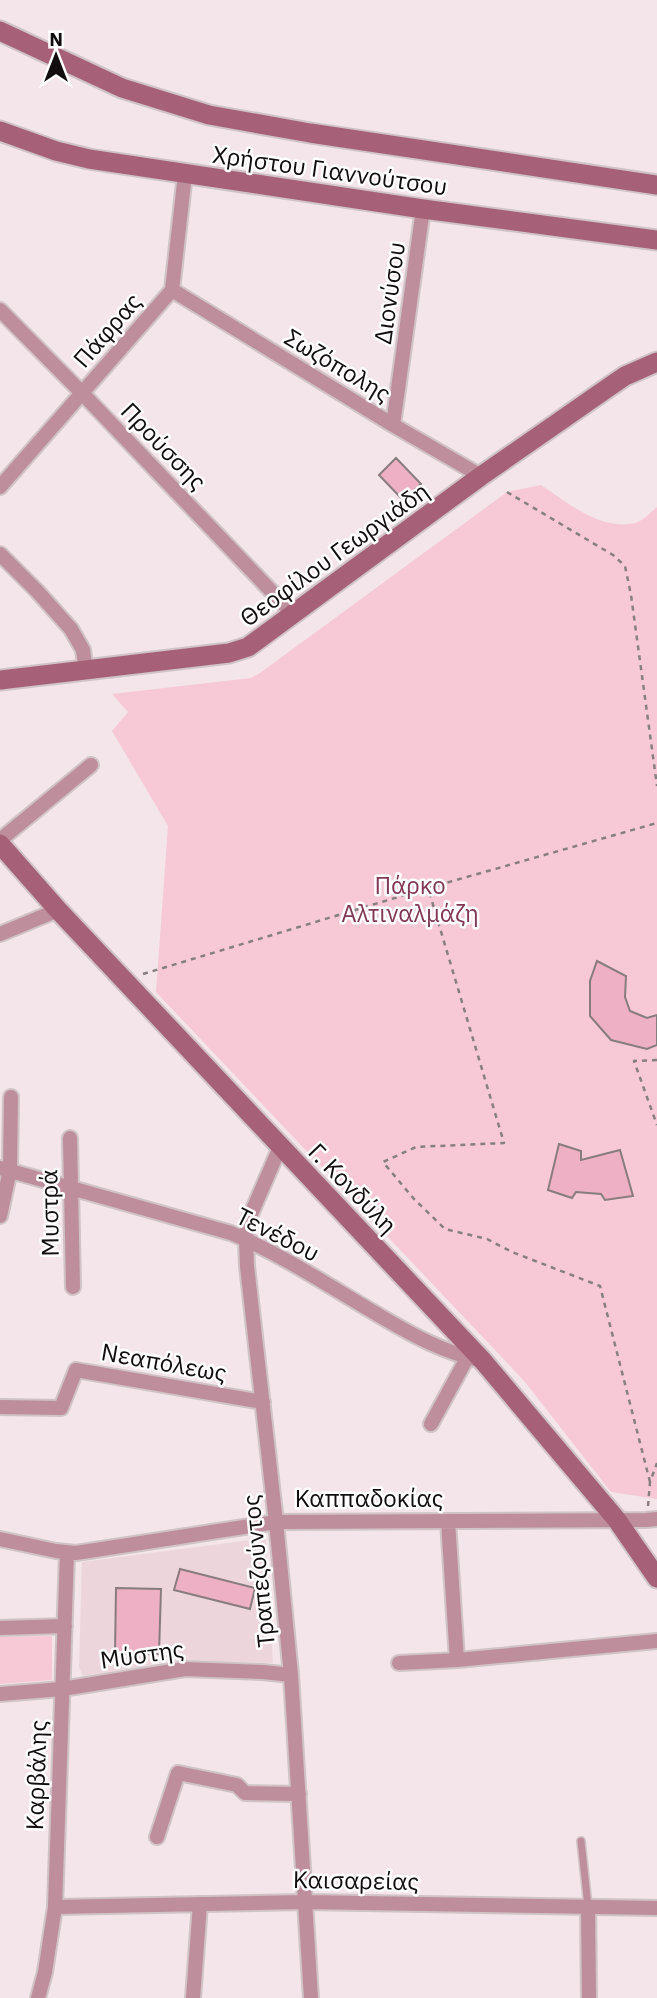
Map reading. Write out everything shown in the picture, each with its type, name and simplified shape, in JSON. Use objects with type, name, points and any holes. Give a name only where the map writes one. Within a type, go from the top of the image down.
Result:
[{"type":"street","points":[[0,30],[122,88],[209,115],[310,133],[657,185]]},
{"type":"street","name":"Χρήστου Γιαννούτσου","points":[[0,131],[67,154],[184,174],[657,240]]},
{"type":"street","name":"Πάφρας","points":[[0,487],[172,290],[184,174]]},
{"type":"street","name":"Διονύσου","points":[[393,425],[424,209]]},
{"type":"street","name":"Σωζόπολης","points":[[172,290],[481,476]]},
{"type":"street","name":"Προύσσης","points":[[0,310],[294,615]]},
{"type":"street","name":"Θεοφίλου Γεωργιάδη","points":[[0,680],[238,652],[294,615],[481,476],[608,387],[657,362]]},
{"type":"street","points":[[0,554],[71,629],[83,650],[86,671]]},
{"type":"street","points":[[0,842],[91,765]]},
{"type":"street","name":"Γ. Κονδύλη","points":[[0,842],[58,910],[475,1359],[617,1520],[657,1577]]},
{"type":"street","points":[[0,934],[58,910]]},
{"type":"street","points":[[0,1216],[11,1097]]},
{"type":"street","name":"Μυστρά","points":[[70,1138],[74,1287]]},
{"type":"street","name":"Τραπεζούντος","points":[[280,1147],[248,1221],[246,1239],[291,1675],[311,1998]]},
{"type":"street","name":"Τενέδου","points":[[5,1169],[246,1239],[417,1337],[446,1351],[475,1359]]},
{"type":"street","points":[[431,1424],[475,1359]]},
{"type":"street","name":"Νεαπόλεως","points":[[0,1407],[61,1408],[76,1370],[263,1402]]},
{"type":"street","name":"Καππαδοκίας","points":[[0,1539],[67,1553],[94,1551],[276,1521],[652,1519]]},
{"type":"street","points":[[448,1521],[457,1660]]},
{"type":"street","name":"Καρβάλης","points":[[38,1998],[46,1972],[55,1907],[67,1553]]},
{"type":"street","points":[[0,1628],[65,1626]]},
{"type":"street","points":[[399,1663],[657,1641]]},
{"type":"street","name":"Μύστης","points":[[0,1694],[62,1689],[184,1669],[291,1675]]},
{"type":"street","points":[[156,1836],[178,1773],[237,1784],[245,1793],[299,1794]]},
{"type":"street","name":"Καισαρείας","points":[[55,1907],[305,1902],[657,1908]]},
{"type":"street","points":[[193,1998],[200,1904]]},
{"type":"street","points":[[588,1907],[589,1998]]},
{"type":"lane","points":[[581,1841],[588,1907]]},
{"type":"path","points":[[507,492],[613,555],[625,566],[632,595],[657,786]]},
{"type":"path","points":[[123,979],[657,823]]},
{"type":"path","points":[[428,888],[504,1143],[416,1147],[383,1163],[445,1229],[487,1238],[512,1252],[600,1286],[650,1482],[652,1519]]},
{"type":"path","points":[[657,1060],[634,1061],[657,1125]]},
{"type":"path","points":[[650,1482],[657,1463]]},
{"type":"shaded area","points":[[266,1538],[273,1663],[180,1660],[83,1676],[79,1667],[82,1562]]},
{"type":"green space","name":"Πάρκο Αλτιναλμάζη","points":[[541,485],[585,514],[610,523],[635,523],[657,507],[657,1499],[611,1492],[525,1382],[156,992],[168,826],[112,731],[128,712],[112,694],[251,678],[507,492]]},
{"type":"green space","points":[[52,1636],[52,1680],[0,1684],[0,1637]]},
{"type":"building","points":[[396,458],[421,484],[403,500],[379,475]]},
{"type":"building","points":[[597,961],[626,976],[625,997],[630,1011],[647,1018],[657,1015],[657,1045],[647,1049],[611,1040],[590,1016],[590,981]]},
{"type":"building","points":[[559,1144],[581,1151],[581,1160],[620,1150],[633,1196],[605,1200],[601,1194],[576,1192],[572,1198],[548,1190]]},
{"type":"building","points":[[180,1569],[255,1588],[250,1609],[174,1590]]},
{"type":"building","points":[[116,1588],[161,1589],[159,1654],[115,1653]]}]
